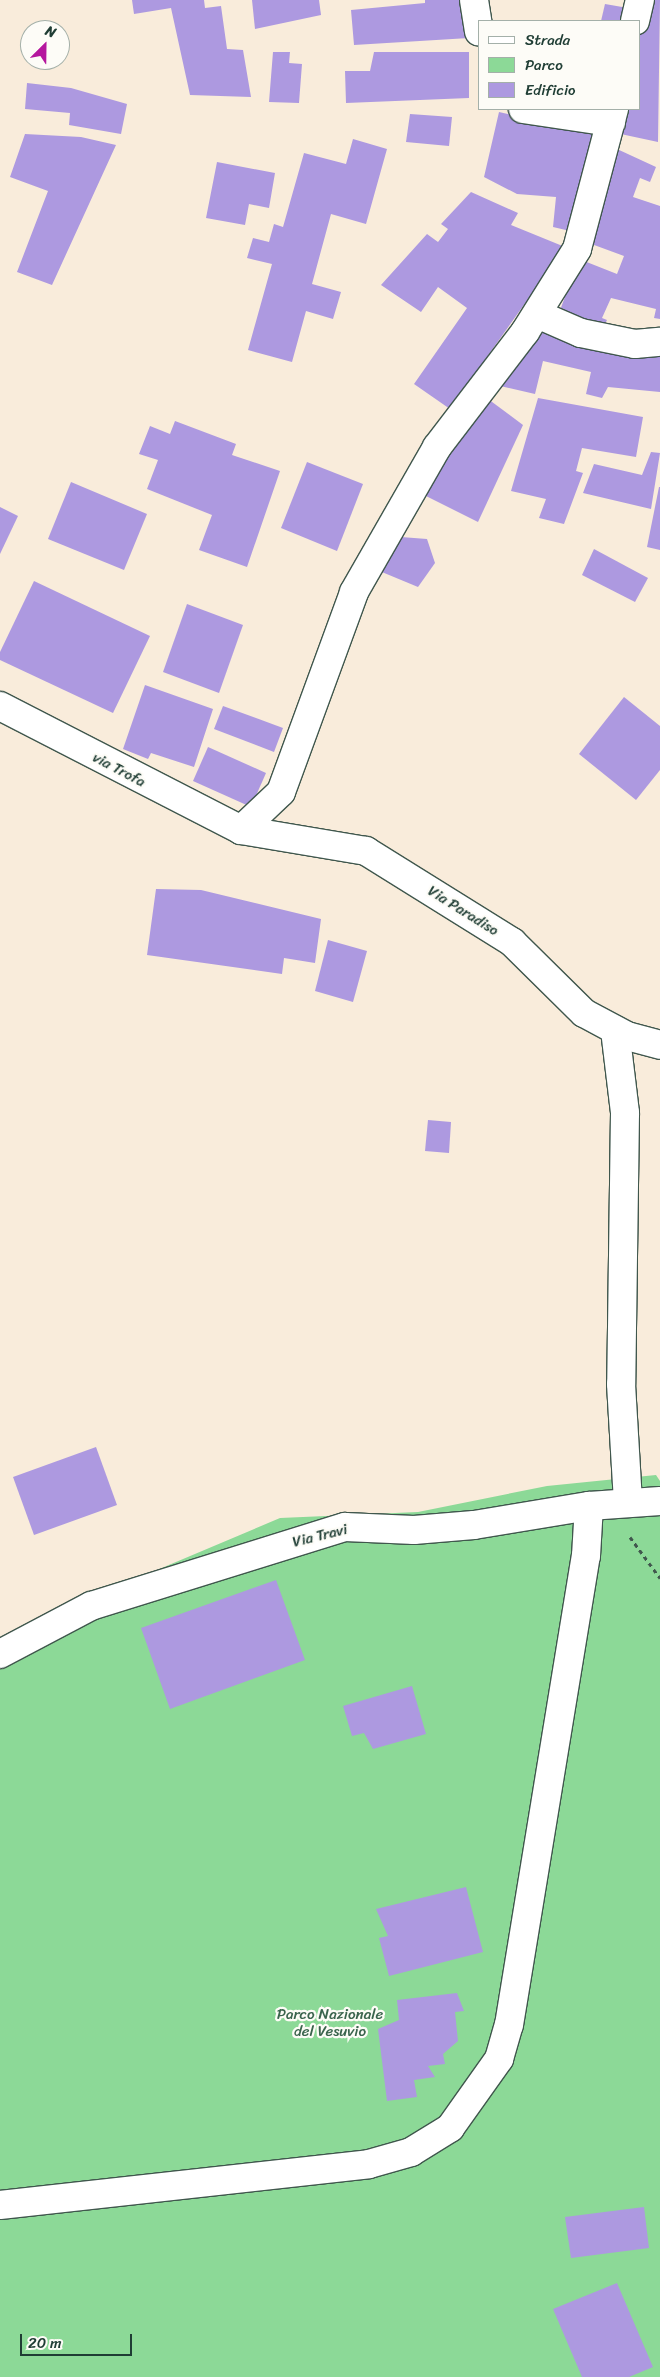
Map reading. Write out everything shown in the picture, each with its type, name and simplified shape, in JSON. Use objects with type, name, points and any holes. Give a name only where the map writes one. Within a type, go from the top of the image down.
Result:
[{"type":"street","points":[[474,0],[478,26]]},
{"type":"street","points":[[635,20],[640,0]]},
{"type":"street","points":[[241,830],[281,792],[354,592],[437,447],[537,314],[577,249],[613,116],[536,110]]},
{"type":"street","points":[[537,314],[581,333],[634,344],[660,342]]},
{"type":"street","name":"via Trofa","points":[[0,706],[241,830]]},
{"type":"street","name":"Via Paradiso","points":[[241,830],[366,851],[512,942],[584,1013],[615,1030],[660,1045]]},
{"type":"street","points":[[0,2205],[240,2176],[369,2164],[411,2152],[450,2128],[499,2058],[509,2025],[586,1556],[608,1505],[621,1384],[625,1113],[615,1030]]},
{"type":"street","name":"Via Travi","points":[[0,1654],[90,1606],[346,1527],[414,1530],[474,1525],[608,1505],[660,1501]]},
{"type":"path","points":[[608,1505],[660,1578]]},
{"type":"green space","name":"Parco Nazionale del Vesuvio","points":[[656,1475],[660,1481],[660,2377],[0,2377],[0,1668],[17,1658],[36,1621],[280,1518],[418,1512],[547,1486]]},
{"type":"building","points":[[132,0],[204,0],[205,8],[221,6],[227,49],[243,50],[251,97],[190,95],[171,8],[134,14]]},
{"type":"building","points":[[252,0],[319,0],[321,15],[255,29]]},
{"type":"building","points":[[425,0],[463,0],[469,38],[354,45],[351,10],[425,3]]},
{"type":"building","points":[[644,0],[660,0],[658,142],[616,133],[621,110],[640,110],[640,20]]},
{"type":"building","points":[[605,4],[628,8],[625,20],[601,20]]},
{"type":"building","points":[[273,52],[290,52],[289,63],[302,64],[299,103],[269,102]]},
{"type":"building","points":[[374,52],[469,52],[469,98],[346,103],[345,71],[370,71]]},
{"type":"building","points":[[27,83],[71,88],[127,104],[121,134],[69,125],[70,113],[25,109]]},
{"type":"building","points":[[499,112],[599,134],[570,231],[553,227],[556,197],[517,194],[484,177]]},
{"type":"building","points":[[410,114],[452,117],[449,146],[406,142]]},
{"type":"building","points":[[25,134],[81,137],[116,145],[52,285],[17,272],[48,191],[10,177]]},
{"type":"building","points":[[353,139],[387,149],[366,224],[331,214],[312,284],[341,292],[333,319],[306,311],[292,362],[248,350],[272,264],[247,258],[253,238],[269,242],[274,224],[283,227],[304,153],[346,164]]},
{"type":"building","points":[[617,149],[656,167],[650,182],[640,178],[633,197],[660,206],[660,319],[654,318],[656,309],[611,298],[602,318],[607,320],[603,328],[559,313],[579,259],[617,274],[624,256],[586,242]]},
{"type":"building","points":[[217,162],[275,173],[269,208],[249,204],[245,225],[206,218]]},
{"type":"building","points":[[471,192],[518,213],[511,225],[565,247],[450,409],[414,384],[467,308],[438,287],[421,312],[381,285],[427,234],[438,242],[448,229],[441,224]]},
{"type":"building","points":[[530,326],[660,357],[660,392],[608,387],[602,398],[586,394],[591,372],[543,361],[535,394],[500,386]]},
{"type":"building","points":[[484,396],[523,425],[478,522],[420,493]]},
{"type":"building","points":[[538,398],[643,417],[636,457],[582,448],[576,471],[583,473],[564,524],[539,518],[546,499],[511,491]]},
{"type":"building","points":[[175,421],[236,444],[232,455],[280,471],[247,567],[199,550],[212,515],[147,489],[158,460],[139,454],[150,426],[170,434]]},
{"type":"building","points":[[651,452],[660,453],[651,509],[583,493],[594,464],[642,475]]},
{"type":"building","points":[[307,462],[363,484],[337,551],[281,528]]},
{"type":"building","points":[[71,482],[147,514],[124,570],[48,539]]},
{"type":"building","points":[[660,487],[660,550],[647,547]]},
{"type":"building","points":[[0,507],[18,516],[0,554]]},
{"type":"building","points":[[388,536],[427,539],[435,563],[418,587],[377,570]]},
{"type":"building","points":[[594,549],[648,578],[635,602],[582,575]]},
{"type":"building","points":[[34,581],[150,636],[113,713],[0,660],[0,652]]},
{"type":"building","points":[[187,604],[243,625],[219,693],[163,672]]},
{"type":"building","points":[[145,685],[213,709],[194,767],[151,753],[148,759],[123,749]]},
{"type":"building","points":[[624,697],[660,726],[660,770],[636,800],[579,754]]},
{"type":"building","points":[[223,706],[283,728],[274,752],[214,729]]},
{"type":"building","points":[[208,747],[266,773],[251,807],[193,781]]},
{"type":"building","points":[[156,889],[201,890],[321,919],[315,963],[284,958],[282,974],[147,955]]},
{"type":"building","points":[[328,940],[367,951],[353,1002],[315,991]]},
{"type":"building","points":[[428,1120],[451,1122],[449,1153],[425,1151]]},
{"type":"building","points":[[96,1447],[117,1505],[34,1535],[13,1477]]},
{"type":"building","points":[[276,1580],[305,1660],[170,1709],[141,1628]]},
{"type":"building","points":[[412,1686],[426,1734],[373,1749],[364,1733],[352,1736],[343,1706]]},
{"type":"building","points":[[466,1887],[483,1952],[389,1976],[379,1938],[388,1936],[376,1909]]},
{"type":"building","points":[[457,1993],[464,2011],[455,2012],[458,2041],[443,2054],[445,2064],[428,2066],[435,2077],[414,2080],[417,2097],[387,2101],[378,2029],[399,2020],[397,2000]]},
{"type":"building","points":[[644,2207],[649,2248],[571,2258],[565,2217]]},
{"type":"building","points":[[617,2283],[653,2367],[629,2377],[582,2377],[553,2309]]}]
